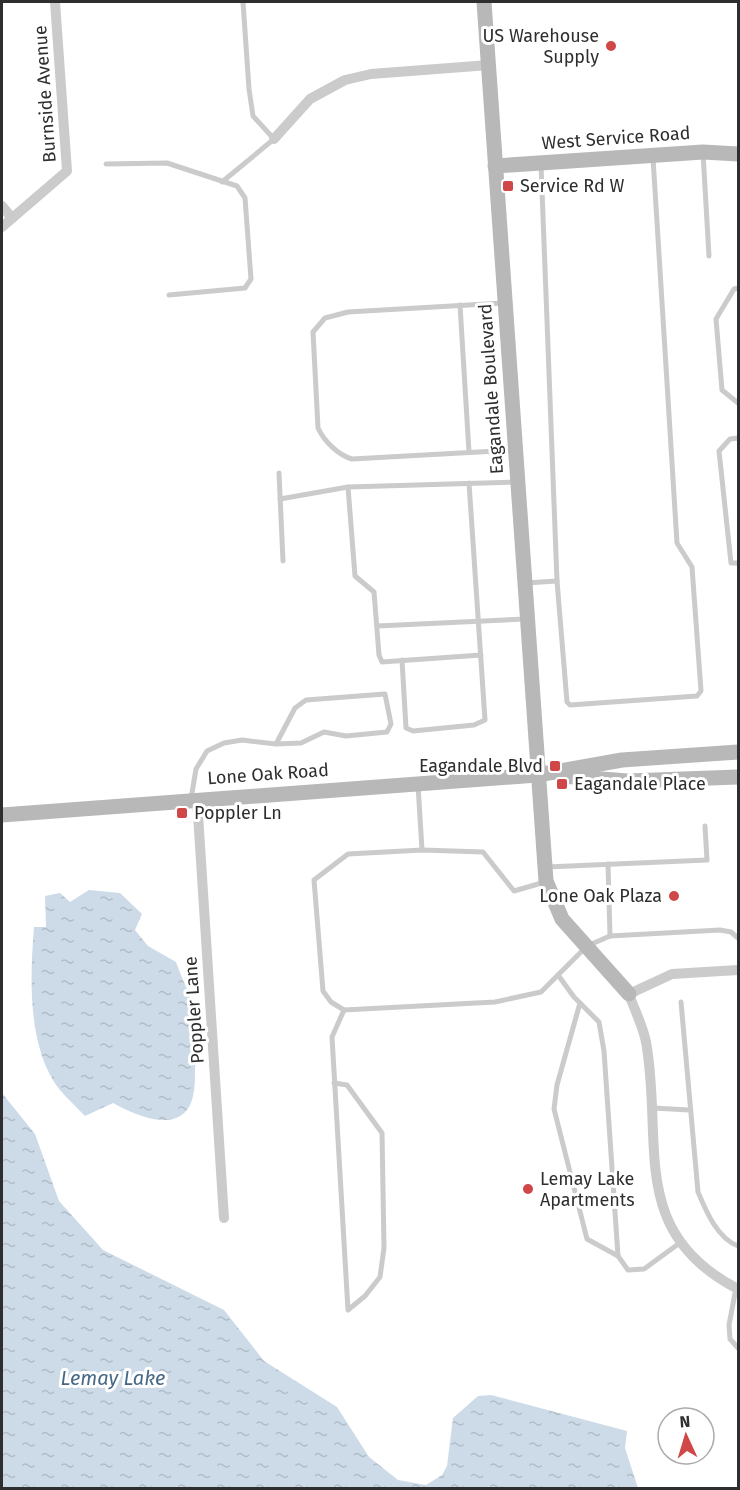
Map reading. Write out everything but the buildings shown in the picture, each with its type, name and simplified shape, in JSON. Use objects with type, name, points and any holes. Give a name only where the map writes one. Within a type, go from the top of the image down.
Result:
[{"type":"street","name":"Burnside Avenue","points":[[2,227],[67,171],[55,2]]},
{"type":"street","name":"Eagandale Boulevard","points":[[484,2],[537,775]]},
{"type":"street","points":[[274,139],[310,99],[345,80],[371,74],[489,65]]},
{"type":"street","name":"West Service Road","points":[[495,166],[703,152],[738,154]]},
{"type":"street","points":[[2,206],[12,218]]},
{"type":"street","name":"Lone Oak Road","points":[[2,815],[537,775],[622,760],[738,752]]},
{"type":"street","points":[[537,775],[546,874],[562,919],[629,994],[646,1041],[658,1195],[672,1231],[693,1258],[737,1288]]},
{"type":"street","name":"Lone Oak Road","points":[[537,775],[628,780],[738,777]]},
{"type":"street","name":"Poppler Lane","points":[[194,799],[224,1218]]},
{"type":"street","points":[[629,994],[672,974],[738,970]]},
{"type":"lane","points":[[222,182],[274,139],[253,116],[243,2]]},
{"type":"lane","points":[[703,152],[709,256]]},
{"type":"lane","points":[[541,163],[557,580],[568,704],[700,693],[692,567],[677,543],[652,155]]},
{"type":"lane","points":[[106,164],[167,163],[237,186],[245,198],[251,279],[245,288],[169,295]]},
{"type":"lane","points":[[738,288],[735,289],[716,319],[722,390],[738,403]]},
{"type":"lane","points":[[505,302],[337,313],[316,326],[313,332],[318,428],[339,452],[352,459],[515,450]]},
{"type":"lane","points":[[460,305],[469,452]]},
{"type":"lane","points":[[738,438],[730,439],[719,451],[731,563],[738,563]]},
{"type":"lane","points":[[279,473],[283,561]]},
{"type":"lane","points":[[280,499],[348,488],[517,482]]},
{"type":"lane","points":[[402,660],[406,728],[413,731],[474,725],[485,720],[469,483]]},
{"type":"lane","points":[[348,488],[355,576],[374,592],[379,655],[382,662],[480,655]]},
{"type":"lane","points":[[524,583],[557,580]]},
{"type":"lane","points":[[377,626],[527,619]]},
{"type":"lane","points":[[194,799],[196,769],[207,751],[224,743],[242,740],[276,744],[301,743],[324,732],[346,736],[387,732],[391,724],[385,694],[306,700],[296,708],[276,744]]},
{"type":"lane","points":[[418,783],[422,850]]},
{"type":"lane","points":[[705,826],[706,860],[608,864],[546,874],[514,891],[483,852],[422,850],[348,854],[314,880],[321,986],[328,999],[344,1010],[495,1002],[541,992],[587,946],[609,936],[720,930],[731,932],[738,938]]},
{"type":"lane","points":[[608,864],[609,936]]},
{"type":"lane","points":[[558,975],[599,1023],[604,1051],[618,1256]]},
{"type":"lane","points":[[681,1002],[698,1192],[710,1218],[732,1244],[738,1246]]},
{"type":"lane","points":[[580,1003],[557,1084],[555,1109],[586,1239],[618,1256],[628,1270],[644,1269],[681,1242]]},
{"type":"lane","points":[[334,1083],[347,1085],[382,1132],[384,1248],[380,1276],[365,1296],[348,1310],[334,1083],[332,1037],[344,1010]]},
{"type":"lane","points":[[651,1108],[689,1110]]},
{"type":"lane","points":[[737,1288],[729,1326],[730,1339],[738,1348]]},
{"type":"water","points":[[89,890],[120,893],[142,914],[135,930],[148,946],[176,962],[192,1004],[197,1030],[195,1086],[188,1109],[180,1116],[170,1120],[146,1117],[113,1103],[85,1116],[59,1089],[41,1053],[33,1011],[34,927],[46,927],[45,896],[60,893],[70,902]]},
{"type":"water","name":"Lemay Lake","points":[[2,1093],[35,1134],[59,1201],[103,1250],[224,1310],[264,1361],[337,1407],[369,1457],[398,1480],[426,1485],[442,1475],[447,1466],[453,1418],[478,1396],[491,1395],[627,1431],[625,1448],[638,1488],[2,1488]]},
{"type":"place","name":"US Warehouse Supply","points":[[611,46]]},
{"type":"place","name":"Service Rd W","points":[[508,186]]},
{"type":"place","name":"Eagandale Blvd","points":[[555,766]]},
{"type":"place","name":"Eagandale Place","points":[[562,784]]},
{"type":"place","name":"Poppler Ln","points":[[182,813]]},
{"type":"place","name":"Lone Oak Plaza","points":[[674,896]]},
{"type":"place","name":"Lemay Lake Apartments","points":[[528,1189]]}]
